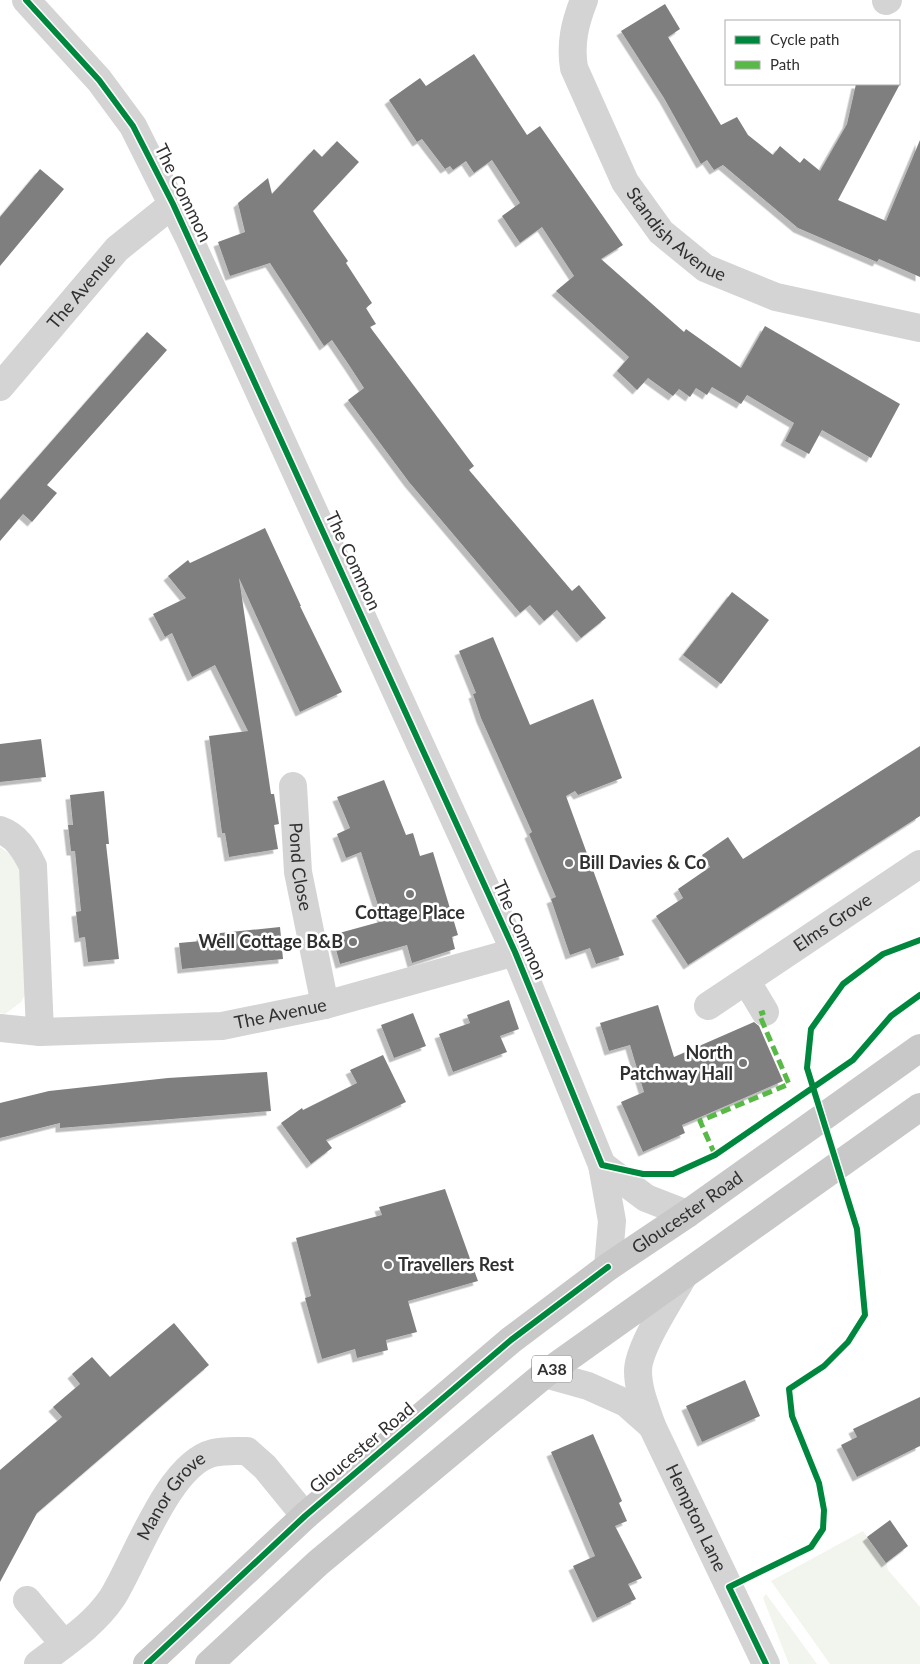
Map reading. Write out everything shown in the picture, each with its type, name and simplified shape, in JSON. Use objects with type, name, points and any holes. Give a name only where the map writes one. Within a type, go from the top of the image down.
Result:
[{"type":"main road","name":"Gloucester Road","points":[[147,1664],[305,1516],[511,1340],[608,1267],[687,1214],[920,1048]]},
{"type":"main road","name":"A38","points":[[209,1664],[318,1563],[544,1374],[920,1107]]},
{"type":"street","name":"The Common","points":[[26,0],[99,80],[134,126],[173,204],[515,952],[602,1165],[612,1221],[608,1267]]},
{"type":"street","name":"Standish Avenue","points":[[584,0],[574,31],[571,50],[574,68],[625,182],[661,232],[705,268],[776,297],[920,328]]},
{"type":"street","name":"The Avenue","points":[[0,387],[117,249],[173,204]]},
{"type":"street","name":"Pond Close","points":[[293,786],[298,872],[325,1005]]},
{"type":"street","points":[[0,830],[10,833],[24,848],[33,866],[40,1032]]},
{"type":"street","name":"Elms Grove","points":[[708,1006],[747,982],[920,864]]},
{"type":"street","name":"The Avenue","points":[[0,1028],[40,1032],[222,1026],[325,1005],[515,952]]},
{"type":"street","points":[[747,982],[765,1012]]},
{"type":"street","points":[[602,1165],[646,1198],[687,1214]]},
{"type":"street","name":"Hempton Lane","points":[[684,1274],[644,1347],[638,1369],[639,1389],[652,1426],[766,1664]]},
{"type":"street","name":"Hempton Lane","points":[[544,1374],[588,1386],[626,1404],[652,1426]]},
{"type":"street","name":"Manor Grove","points":[[38,1664],[84,1629],[112,1598],[149,1525],[177,1483],[190,1467],[211,1453],[247,1451],[265,1467],[305,1516]]},
{"type":"street","points":[[27,1600],[64,1644]]},
{"type":"shaded area","points":[[0,847],[15,858],[23,872],[25,995],[21,1002],[5,1014],[0,1013]]},
{"type":"shaded area","points":[[863,1531],[886,1563],[888,1570],[920,1607],[920,1664],[830,1664],[771,1581]]},
{"type":"shaded area","points":[[766,1594],[817,1664],[789,1664],[763,1598]]},
{"type":"building","points":[[665,4],[680,29],[668,37],[721,125],[737,117],[748,135],[773,155],[780,146],[800,163],[804,158],[820,171],[847,124],[856,85],[899,85],[838,200],[886,221],[920,140],[920,277],[879,259],[877,262],[798,228],[723,165],[714,170],[707,160],[701,164],[664,98],[621,31]]},
{"type":"building","points":[[474,54],[527,135],[540,126],[623,245],[601,259],[684,332],[686,329],[741,368],[765,326],[900,404],[871,458],[822,430],[809,454],[785,441],[794,423],[747,395],[741,404],[712,387],[707,395],[696,388],[690,397],[679,389],[673,396],[648,378],[637,390],[617,371],[629,357],[556,291],[574,276],[542,227],[520,243],[502,216],[520,203],[492,160],[474,173],[466,161],[453,170],[450,166],[445,169],[422,139],[417,142],[389,100],[420,78],[426,86]]},
{"type":"building","points":[[337,141],[359,162],[313,211],[348,261],[346,263],[372,303],[366,308],[376,324],[370,327],[474,466],[469,470],[572,591],[579,585],[606,618],[581,638],[557,610],[544,621],[530,605],[520,613],[409,482],[348,400],[364,388],[332,340],[324,346],[270,263],[230,276],[218,242],[245,232],[238,203],[268,178],[272,194],[314,149],[322,157]]},
{"type":"building","points":[[40,169],[64,189],[0,266],[0,217]]},
{"type":"building","points":[[147,332],[167,350],[47,485],[57,493],[32,522],[23,514],[0,541],[0,500]]},
{"type":"building","points":[[265,528],[342,692],[300,712],[239,578],[271,794],[274,794],[279,824],[274,825],[278,849],[229,857],[225,833],[222,833],[209,736],[248,731],[215,665],[192,677],[172,633],[165,637],[153,614],[186,598],[168,576],[188,560],[190,563]]},
{"type":"building","points":[[732,592],[769,620],[721,684],[683,655]]},
{"type":"building","points":[[493,637],[530,725],[593,699],[622,778],[578,795],[575,791],[566,796],[624,955],[596,964],[590,948],[570,955],[551,899],[556,897],[529,834],[532,832],[481,718],[473,694],[476,693],[459,651]]},
{"type":"building","points":[[41,739],[46,777],[0,782],[0,744]]},
{"type":"building","points":[[920,746],[920,816],[688,965],[656,916],[683,898],[678,889],[710,867],[702,855],[728,837],[743,859]]},
{"type":"building","points":[[384,780],[406,835],[413,833],[420,856],[433,852],[458,935],[452,937],[455,949],[412,963],[407,945],[340,964],[332,935],[383,921],[361,852],[346,858],[337,834],[350,828],[337,797]]},
{"type":"building","points":[[104,791],[109,844],[106,844],[119,959],[88,962],[85,937],[79,938],[76,912],[81,911],[75,851],[71,851],[68,825],[73,825],[70,795]]},
{"type":"building","points":[[280,927],[283,959],[182,969],[179,943],[201,941],[201,935]]},
{"type":"building","points":[[509,1000],[519,1029],[500,1036],[507,1052],[453,1072],[439,1034],[470,1023],[467,1015]]},
{"type":"building","points":[[658,1005],[674,1057],[754,1022],[759,1026],[783,1081],[682,1125],[685,1133],[643,1152],[621,1102],[644,1092],[630,1045],[609,1051],[600,1023]]},
{"type":"building","points":[[413,1013],[426,1046],[394,1058],[381,1025]]},
{"type":"building","points":[[383,1055],[406,1102],[326,1140],[332,1148],[311,1164],[281,1123],[302,1108],[303,1110],[357,1083],[350,1070]]},
{"type":"building","points":[[267,1072],[271,1111],[60,1128],[60,1123],[0,1138],[0,1103],[49,1091],[168,1078]]},
{"type":"building","name":"Travellers Rest","points":[[445,1189],[478,1281],[408,1301],[417,1332],[386,1340],[388,1350],[357,1358],[355,1349],[322,1359],[305,1298],[311,1296],[296,1238],[382,1215],[379,1207]]},
{"type":"building","points":[[174,1323],[209,1365],[37,1513],[0,1582],[0,1470],[62,1417],[53,1407],[80,1384],[72,1374],[92,1357],[110,1377]]},
{"type":"building","points":[[745,1380],[760,1416],[702,1442],[686,1406]]},
{"type":"building","points":[[920,1397],[920,1446],[857,1477],[841,1445],[857,1437],[853,1429]]},
{"type":"building","points":[[593,1434],[622,1501],[619,1503],[627,1521],[615,1526],[642,1578],[628,1584],[636,1599],[597,1618],[573,1566],[595,1556],[551,1452]]},
{"type":"building","points":[[890,1520],[908,1546],[886,1563],[867,1537]]},
{"type":"marked path","points":[[715,1155],[700,1121],[789,1084],[759,1014],[765,1012]]},
{"type":"cycle path","points":[[26,0],[99,80],[133,126],[173,204],[515,952],[602,1165],[643,1174],[673,1174],[715,1155],[853,1060],[891,1016],[920,995]]},
{"type":"cycle path","points":[[766,1664],[729,1587],[811,1547],[823,1529],[824,1510],[819,1483],[792,1416],[789,1389],[824,1366],[848,1342],[865,1315],[857,1229],[807,1068],[811,1029],[843,984],[883,954],[920,940]]},
{"type":"cycle path","points":[[147,1664],[305,1516],[511,1340],[608,1267]]},
{"type":"place","name":"Bill Davies & Co","points":[[569,863]]},
{"type":"place","name":"Cottage Place","points":[[410,894]]},
{"type":"place","name":"Well Cottage B&B","points":[[353,942]]},
{"type":"place","name":"North Patchway Hall","points":[[743,1063]]},
{"type":"place","name":"Travellers Rest","points":[[388,1265]]}]
